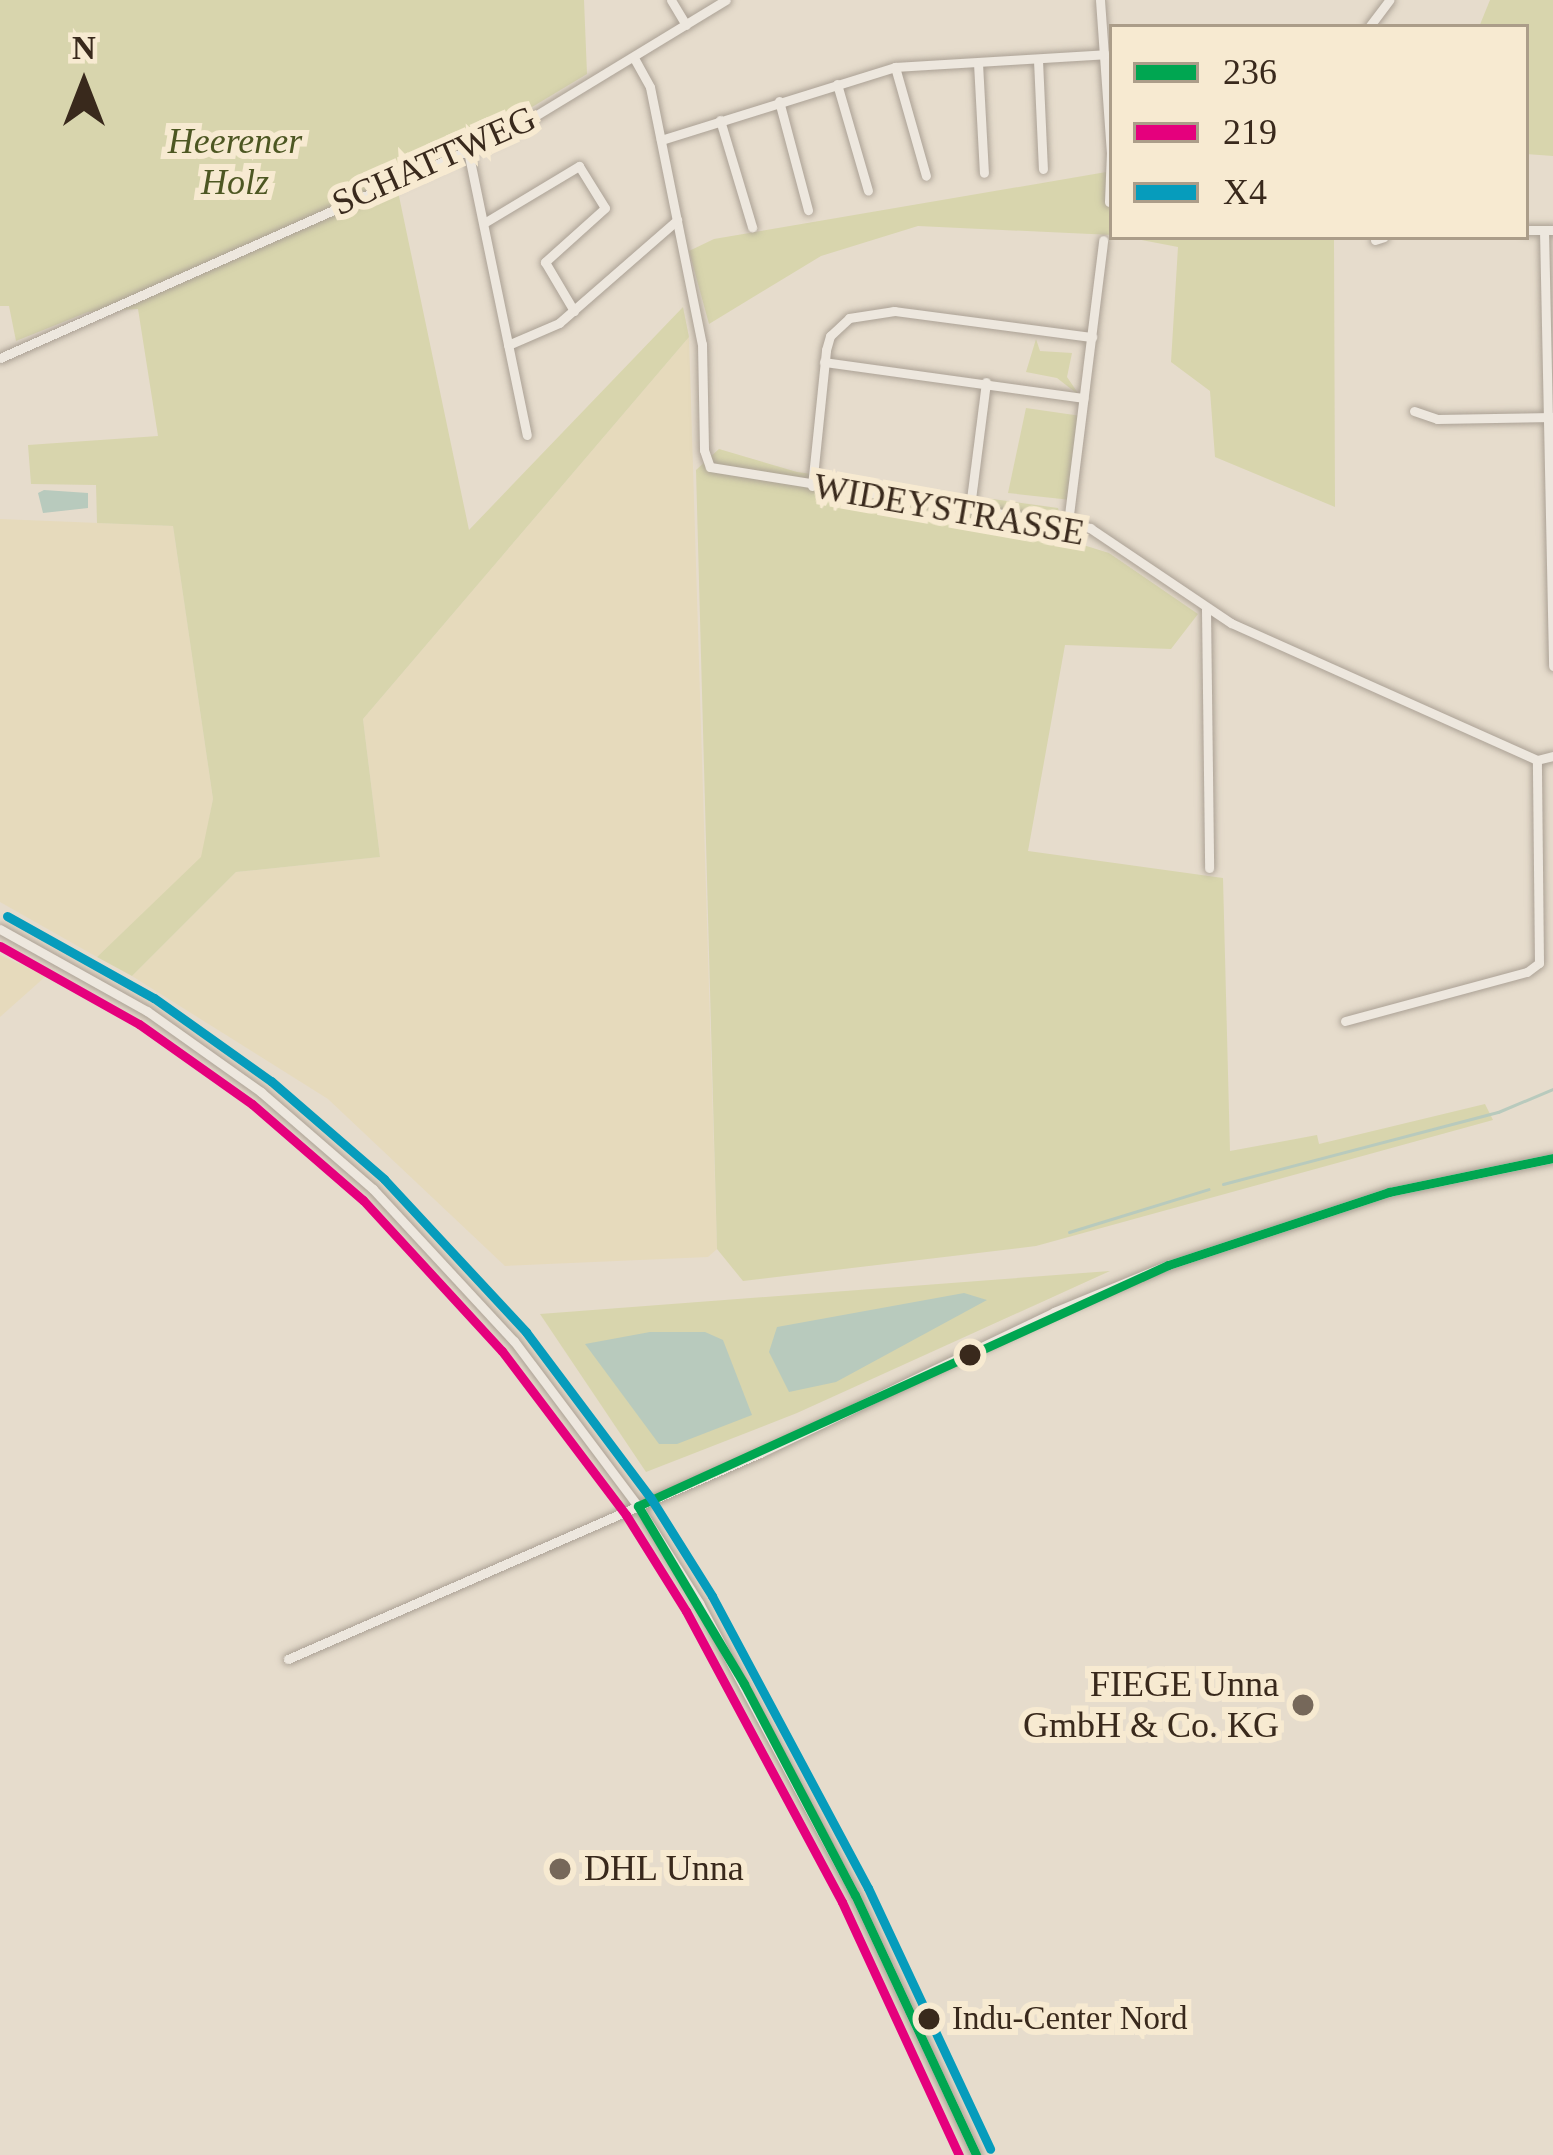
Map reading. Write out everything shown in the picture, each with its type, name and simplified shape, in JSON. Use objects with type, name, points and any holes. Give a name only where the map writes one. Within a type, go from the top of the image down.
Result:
[{"type":"street","points":[[671,0],[686,25]]},
{"type":"street","name":"SCHATTWEG","points":[[0,358],[468,151],[726,0]]},
{"type":"street","points":[[1100,0],[1109,110]]},
{"type":"street","points":[[661,140],[895,67],[1105,55]]},
{"type":"street","name":"WIDEYSTRASSE","points":[[634,58],[650,87],[702,344],[704,450],[710,466],[1090,528],[1206,609],[1537,760]]},
{"type":"street","points":[[1038,60],[1043,169]]},
{"type":"street","points":[[978,63],[985,173]]},
{"type":"street","points":[[895,67],[926,176]]},
{"type":"street","points":[[837,84],[868,190]]},
{"type":"street","points":[[779,101],[808,210]]},
{"type":"street","points":[[720,120],[752,227]]},
{"type":"street","points":[[468,151],[526,435]]},
{"type":"street","points":[[484,223],[578,166],[605,208],[545,262],[574,311]]},
{"type":"street","points":[[508,345],[543,333],[574,311],[677,220]]},
{"type":"street","points":[[1549,230],[1553,666]]},
{"type":"street","points":[[1068,523],[1103,240]]},
{"type":"street","points":[[812,486],[824,362],[837,327],[849,318],[879,311],[1092,337]]},
{"type":"street","points":[[824,362],[1084,398]]},
{"type":"street","points":[[970,507],[986,382]]},
{"type":"street","points":[[1414,411],[1438,419],[1550,417]]},
{"type":"street","points":[[1206,609],[1209,868]]},
{"type":"street","points":[[1345,1022],[1528,972],[1539,963],[1537,760],[1553,757]]},
{"type":"street","points":[[0,929],[147,1011],[318,1138],[478,1295],[638,1506],[722,1643],[855,1895],[976,2155]]},
{"type":"street","points":[[288,1659],[638,1506],[1168,1264],[1335,1207],[1553,1158]]},
{"type":"shaded area","points":[[689,337],[717,1249],[708,1257],[505,1266],[328,1099],[132,976],[236,872],[380,857],[363,719]]},
{"type":"shaded area","points":[[38,493],[88,493],[88,508],[43,513]]},
{"type":"shaded area","points":[[0,519],[173,526],[213,799],[202,857],[97,957],[0,902]]},
{"type":"shaded area","points":[[0,955],[46,976],[0,1017]]},
{"type":"shaded area","points":[[964,1293],[987,1300],[836,1382],[789,1392],[769,1352],[777,1327]]},
{"type":"shaded area","points":[[650,1332],[705,1332],[723,1340],[752,1415],[677,1444],[659,1444],[585,1344]]},
{"type":"green space","name":"Heerener Holz","points":[[0,0],[584,0],[587,74],[467,146],[395,177],[469,530],[683,307],[689,337],[363,719],[380,857],[236,872],[132,976],[97,957],[201,857],[213,799],[173,526],[97,523],[96,485],[31,484],[28,445],[158,436],[138,309],[88,312],[16,341],[9,306],[0,306]]},
{"type":"green space","points":[[1490,0],[1553,0],[1553,156],[1529,154],[1529,24],[1480,24]]},
{"type":"green space","points":[[1109,172],[1109,235],[918,226],[821,256],[709,324],[689,251],[714,239]]},
{"type":"green space","points":[[1142,240],[1334,240],[1335,507],[1215,457],[1210,391],[1171,362],[1178,247]]},
{"type":"green space","points":[[1036,339],[1040,351],[1072,353],[1067,377],[1080,396],[1057,378],[1026,372]]},
{"type":"green space","points":[[1026,408],[1081,416],[1071,500],[1008,493]]},
{"type":"green space","points":[[719,449],[797,472],[1058,508],[1067,540],[1109,553],[1198,614],[1171,649],[1065,645],[1028,851],[1223,878],[1230,1151],[1317,1135],[1319,1144],[1485,1104],[1493,1120],[1036,1246],[743,1281],[717,1249],[696,470]]},
{"type":"green space","points":[[1110,1271],[797,1413],[646,1472],[540,1314]]},
{"type":"waterway","points":[[1223,1184],[1498,1112],[1553,1089]]},
{"type":"waterway","points":[[1069,1232],[1209,1189]]},
{"type":"transit line","name":"X4","points":[[7,916],[154,998],[271,1081],[384,1179],[526,1332],[650,1497],[712,1596],[868,1888],[990,2149]]},
{"type":"transit line","name":"219","points":[[0,946],[139,1024],[252,1104],[363,1200],[502,1351],[626,1515],[686,1611],[842,1902],[959,2155]]},
{"type":"transit line","name":"236","points":[[638,1506],[1168,1265],[1389,1192],[1553,1158]]},
{"type":"transit line","name":"236","points":[[638,1506],[744,1684],[855,1895],[976,2155]]},
{"type":"place","name":"FIEGE Unna GmbH & Co. KG","points":[[1303,1705]]},
{"type":"place","name":"DHL Unna","points":[[560,1869]]},
{"type":"place","name":"Indu-Center Nord","points":[[929,2019]]}]
